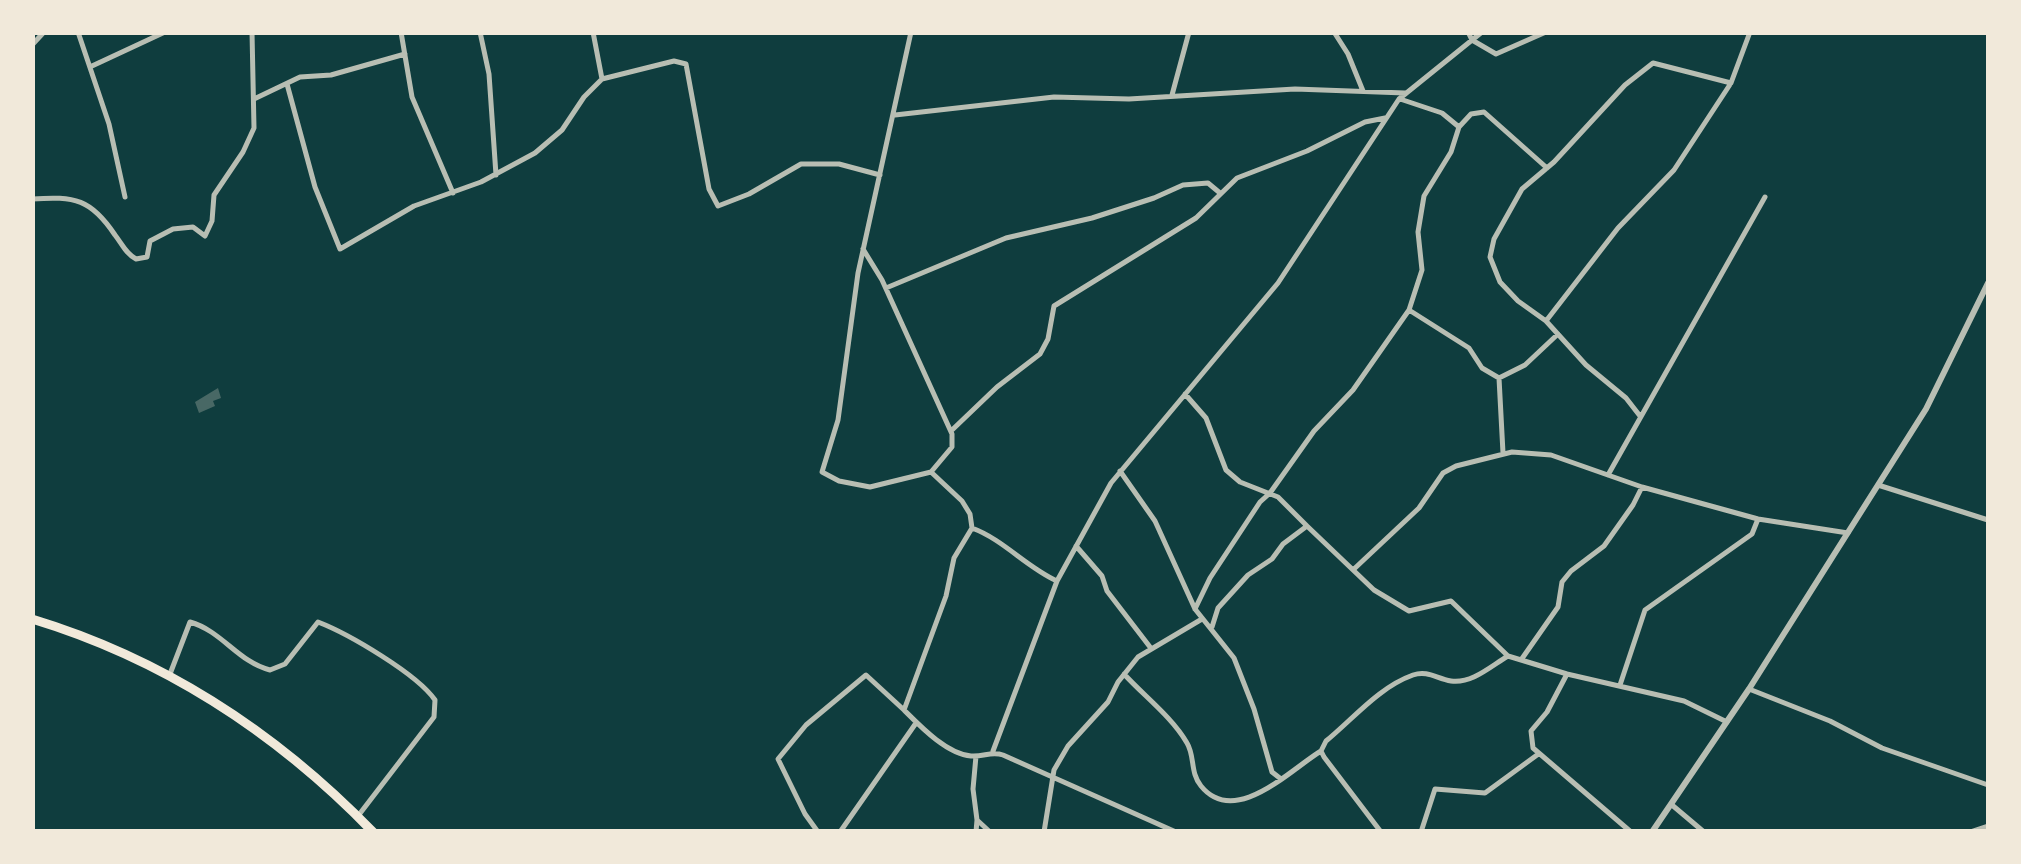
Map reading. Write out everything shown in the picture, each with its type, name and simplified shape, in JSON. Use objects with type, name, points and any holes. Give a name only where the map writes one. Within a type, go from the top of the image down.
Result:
[{"type":"highway","points":[[32,619],[115,648],[169,675],[266,736],[373,832]]},
{"type":"street","points":[[78,32],[92,66],[125,197]]},
{"type":"street","points":[[92,66],[165,32]]},
{"type":"street","points":[[32,198],[70,198],[92,207],[136,259],[147,257],[150,241],[165,232],[193,227],[205,236],[212,222],[217,188],[252,134],[252,32]]},
{"type":"street","points":[[401,32],[416,110],[453,193]]},
{"type":"street","points":[[480,32],[488,74],[496,176]]},
{"type":"street","points":[[594,32],[602,79]]},
{"type":"street","points":[[863,249],[886,288],[951,431],[952,447],[931,472],[870,487],[839,481],[822,472],[841,404],[863,249],[910,32]]},
{"type":"street","points":[[1172,95],[1188,32]]},
{"type":"street","points":[[1334,32],[1363,91]]},
{"type":"street","points":[[1468,32],[1472,40],[1496,54],[1546,32]]},
{"type":"street","points":[[992,752],[1057,581],[1104,492],[1278,283],[1399,99],[1482,32]]},
{"type":"street","points":[[1546,320],[1618,228],[1674,170],[1731,83],[1750,32]]},
{"type":"street","points":[[32,45],[41,34]]},
{"type":"street","points":[[254,98],[300,77],[331,75],[405,54]]},
{"type":"street","points":[[286,84],[314,187],[340,250],[414,206],[496,176],[555,138],[602,79],[674,62],[686,64],[709,189],[718,206],[749,194],[801,164],[839,164],[880,176]]},
{"type":"street","points":[[1640,416],[1546,320],[1518,301],[1500,282],[1490,257],[1494,238],[1522,188],[1547,168],[1625,86],[1654,63],[1731,83]]},
{"type":"street","points":[[894,115],[1054,97],[1129,99],[1295,89],[1405,93]]},
{"type":"street","points":[[1399,99],[1442,113],[1459,127]]},
{"type":"street","points":[[1195,609],[1215,570],[1256,508],[1314,431],[1353,390],[1409,310],[1422,270],[1418,232],[1424,196],[1452,152],[1459,127],[1471,114],[1484,112],[1547,168]]},
{"type":"street","points":[[951,431],[997,387],[1040,354],[1048,339],[1054,306],[1196,218],[1237,178],[1308,151],[1364,122],[1384,118]]},
{"type":"street","points":[[886,288],[1006,238],[1104,214],[1183,185],[1208,183],[1220,193]]},
{"type":"street","points":[[1608,475],[1766,197]]},
{"type":"street","points":[[1652,832],[1749,689],[1946,374],[1988,283]]},
{"type":"street","points":[[1409,310],[1469,348],[1482,368],[1499,378]]},
{"type":"street","points":[[1499,378],[1525,364],[1558,334]]},
{"type":"street","points":[[1499,378],[1502,453]]},
{"type":"street","points":[[1185,394],[1206,418],[1226,470],[1240,482],[1285,502],[1374,590],[1409,611],[1446,600],[1455,603],[1508,656],[1684,701],[1727,722]]},
{"type":"street","points":[[1354,569],[1419,508],[1444,473],[1502,453],[1538,452],[1758,518],[1848,533]]},
{"type":"street","points":[[1120,470],[1154,521],[1195,609],[1234,658],[1273,775],[1281,778]]},
{"type":"street","points":[[904,710],[946,596],[954,558],[972,528],[962,501],[931,472]]},
{"type":"street","points":[[1878,485],[1988,520]]},
{"type":"street","points":[[1521,660],[1558,607],[1562,582],[1571,570],[1604,546],[1642,486]]},
{"type":"street","points":[[1620,684],[1645,610],[1752,534],[1758,518]]},
{"type":"street","points":[[1212,627],[1218,608],[1248,575],[1308,526]]},
{"type":"street","points":[[972,528],[998,542],[1038,573],[1057,581]]},
{"type":"street","points":[[1076,546],[1152,648]]},
{"type":"street","points":[[1044,832],[1053,778],[1062,754],[1108,702],[1138,657],[1202,619]]},
{"type":"street","points":[[169,675],[190,622],[216,633],[251,664],[270,670],[286,664],[318,622],[338,630],[415,679],[436,700],[434,716],[358,816]]},
{"type":"street","points":[[1124,674],[1187,743],[1196,777],[1210,794],[1226,800],[1250,799],[1321,751],[1326,740],[1406,678],[1425,673],[1450,681],[1464,680],[1508,656]]},
{"type":"street","points":[[1567,674],[1547,712],[1530,731],[1533,748],[1632,832]]},
{"type":"street","points":[[818,832],[794,794],[778,758],[806,725],[866,675],[916,722],[949,746],[976,756],[992,752],[1176,832]]},
{"type":"street","points":[[1749,689],[1830,721],[1882,748],[1988,785]]},
{"type":"street","points":[[840,832],[916,722]]},
{"type":"street","points":[[1321,751],[1381,832]]},
{"type":"street","points":[[976,756],[976,832]]},
{"type":"street","points":[[1422,832],[1435,790],[1485,792],[1538,756]]},
{"type":"street","points":[[1672,804],[1704,832]]},
{"type":"street","points":[[977,820],[990,832]]},
{"type":"street","points":[[1970,832],[1988,826]]},
{"type":"building","points":[[218,388],[221,398],[213,401],[215,406],[199,413],[195,402]]}]
